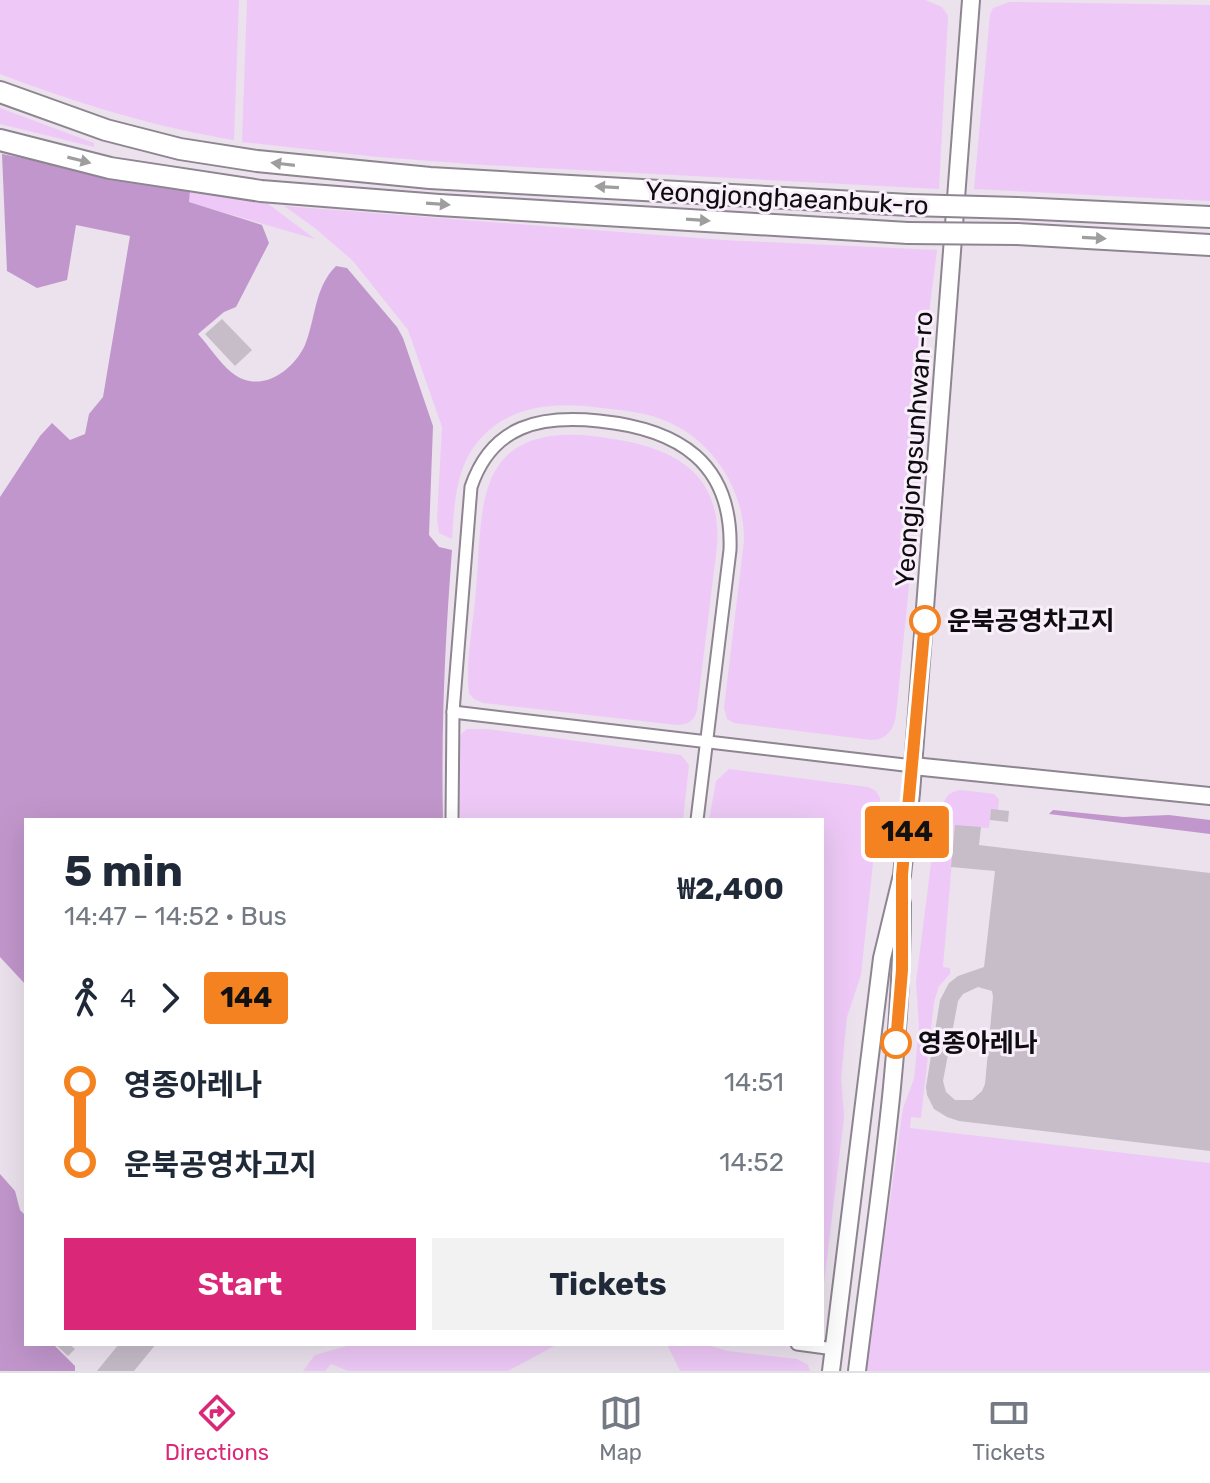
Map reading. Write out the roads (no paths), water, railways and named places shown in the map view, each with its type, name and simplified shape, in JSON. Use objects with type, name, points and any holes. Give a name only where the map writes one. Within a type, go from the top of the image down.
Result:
[{"type":"highway","name":"Yeongjonghaeanbuk-ro","points":[[0,92],[106,130],[180,149],[257,161],[444,179],[909,205],[1210,217]]},
{"type":"highway","name":"Yeongjonghaeanbuk-ro","points":[[2,140],[110,168],[261,191],[908,233],[1017,234],[1210,245]]},
{"type":"main road","name":"Yeongjongsunhwan-ro","points":[[857,1371],[896,1043],[902,970],[902,875],[971,0]]},
{"type":"main road","points":[[913,766],[1210,796]]},
{"type":"main road","name":"Yeongjongsunhwan-ro","points":[[831,1371],[882,958],[902,875]]},
{"type":"street","points":[[452,818],[453,712],[471,487],[481,463],[493,447],[534,422],[558,418],[607,421],[660,432],[692,451],[715,481],[727,509],[730,550],[697,818]]},
{"type":"street","points":[[453,712],[913,766]]},
{"type":"street","points":[[812,1346],[834,1349]]},
{"type":"place","name":"운북공영차고지","points":[[925,621]]},
{"type":"place","name":"영종아레나","points":[[896,1043]]}]
